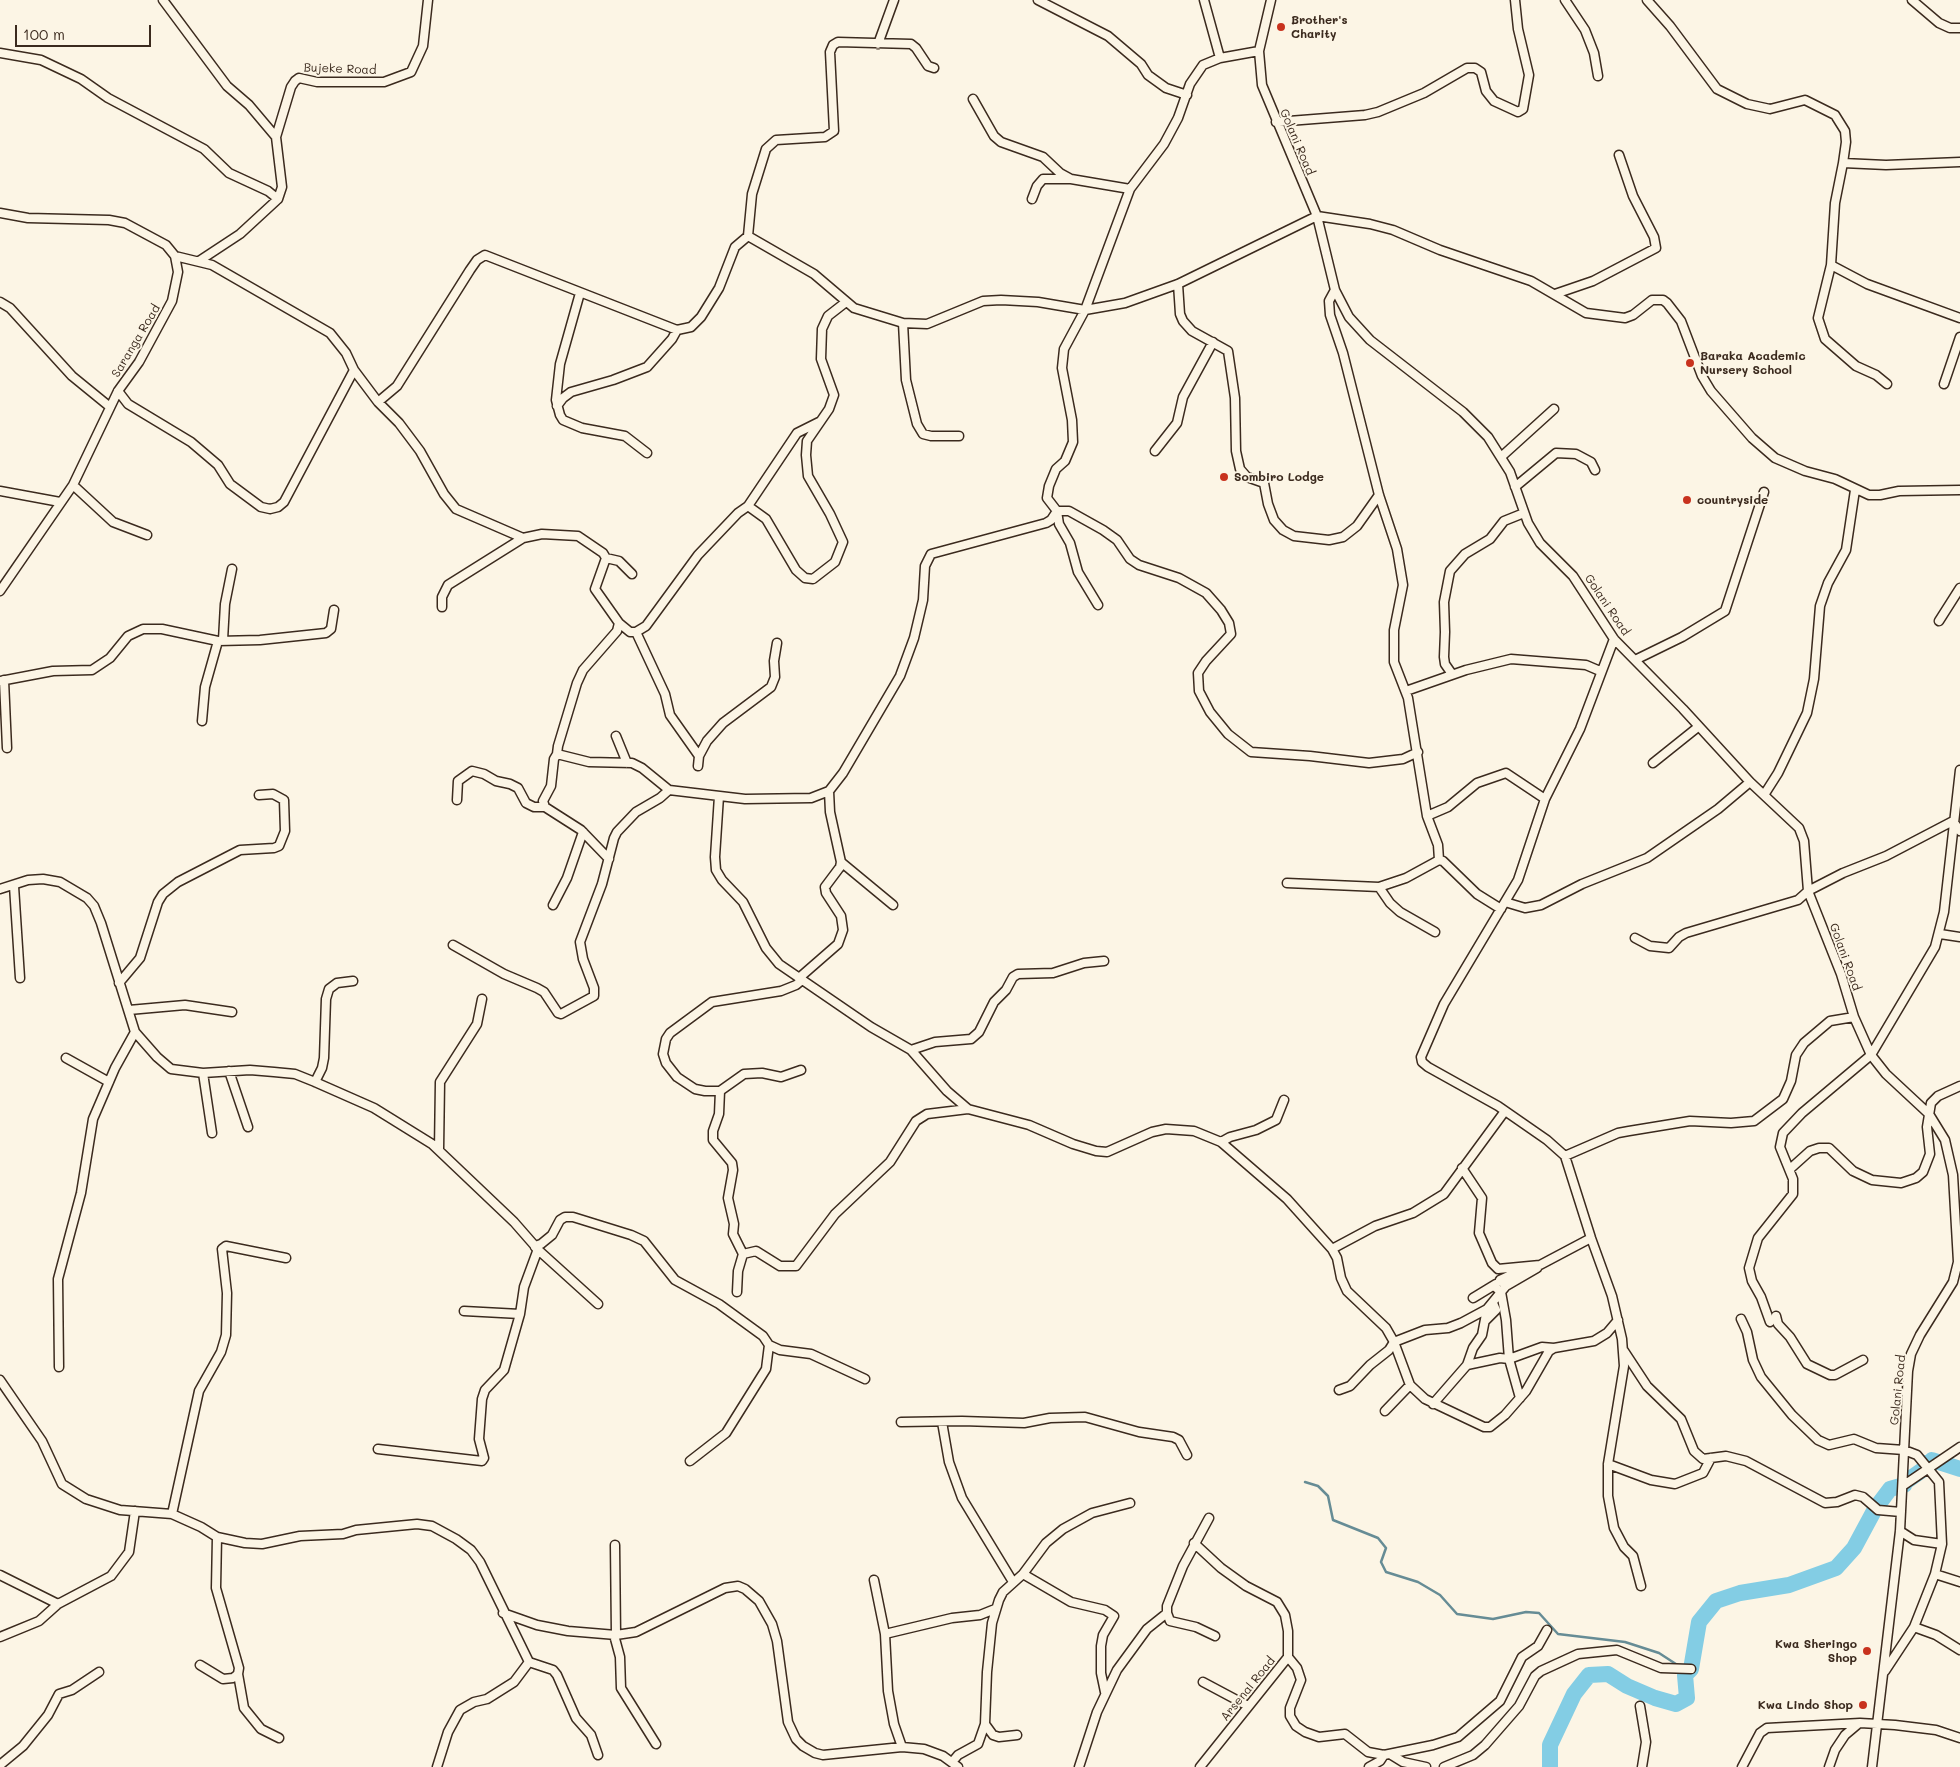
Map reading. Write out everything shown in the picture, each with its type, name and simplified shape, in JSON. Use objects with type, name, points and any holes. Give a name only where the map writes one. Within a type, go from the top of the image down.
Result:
[{"type":"street","points":[[162,0],[227,86],[249,104],[276,137]]},
{"type":"street","name":"Bujeke Road","points":[[278,199],[282,187],[276,137],[291,87],[299,78],[317,82],[384,82],[411,72],[424,46],[428,0]]},
{"type":"street","points":[[878,44],[894,0]]},
{"type":"street","points":[[1038,0],[1108,36],[1141,64],[1148,75],[1166,88],[1187,95]]},
{"type":"street","points":[[1204,0],[1220,58]]},
{"type":"street","name":"Golani Road","points":[[1270,0],[1258,51],[1262,85],[1317,216],[1335,290],[1349,317],[1370,340],[1463,412],[1488,437],[1501,457],[1515,487],[1524,513],[1540,543],[1573,576],[1614,639],[1750,782],[1795,823],[1802,835],[1808,891],[1841,974],[1854,1017],[1871,1055],[1886,1074],[1929,1114],[1945,1140],[1950,1157],[1959,1255],[1953,1282],[1925,1325],[1911,1354],[1907,1384],[1904,1485],[1900,1531],[1872,1767]]},
{"type":"street","points":[[1276,122],[1371,114],[1424,93],[1467,68],[1475,68],[1481,72],[1486,91],[1494,101],[1507,109],[1518,112],[1523,109],[1529,75],[1518,30],[1516,0]]},
{"type":"street","points":[[1565,0],[1586,30],[1594,53],[1598,76]]},
{"type":"street","points":[[1647,0],[1670,26],[1717,89],[1747,104],[1770,109],[1805,100],[1835,115],[1845,131],[1846,142],[1835,203],[1831,265],[1818,318],[1825,339],[1856,366],[1876,375],[1887,384]]},
{"type":"street","points":[[1912,0],[1939,23],[1950,28],[1960,28]]},
{"type":"street","points":[[378,402],[397,386],[470,270],[481,256],[492,257],[580,294],[678,330],[691,328],[701,317],[718,288],[736,246],[748,236],[752,194],[766,149],[776,140],[825,137],[834,131],[830,48],[838,42],[911,44],[928,66],[934,68]]},
{"type":"street","points":[[1098,605],[1078,572],[1070,543],[1059,524],[1057,511],[1047,498],[1049,486],[1056,469],[1065,461],[1073,442],[1072,420],[1062,368],[1064,349],[1085,310],[1130,189],[1164,144],[1178,118],[1190,84],[1203,65],[1220,58],[1258,51]]},
{"type":"street","points":[[0,53],[41,60],[81,79],[108,98],[204,149],[228,173],[268,191],[278,199],[240,234],[199,261]]},
{"type":"street","points":[[973,99],[994,136],[1010,146],[1043,157],[1060,173],[1071,179]]},
{"type":"street","points":[[1554,294],[1593,281],[1656,248],[1654,237],[1633,196],[1620,155]]},
{"type":"street","points":[[1843,163],[1886,165],[1960,162]]},
{"type":"street","points":[[1032,199],[1037,186],[1043,180],[1071,179],[1130,189]]},
{"type":"street","points":[[0,213],[28,218],[108,220],[125,223],[147,232],[166,245],[175,256],[212,265],[330,333],[346,353],[354,370],[378,402],[399,423],[420,451],[449,503],[456,509],[523,538]]},
{"type":"street","points":[[748,236],[814,274],[846,302],[860,310],[903,323],[927,324],[983,302],[1001,300],[1038,302],[1085,310],[1125,303],[1178,284],[1317,216],[1340,218],[1393,230],[1440,250],[1522,277],[1586,313],[1618,318],[1633,316],[1652,300],[1657,299],[1667,302],[1680,321],[1702,376],[1711,391],[1752,438],[1775,458],[1792,466],[1835,479],[1855,490],[1874,496],[1899,491],[1960,490]]},
{"type":"street","name":"Saranga Road","points":[[0,591],[73,485],[118,391],[139,362],[172,301],[178,272],[175,256]]},
{"type":"street","points":[[1831,265],[1866,284],[1960,318]]},
{"type":"street","points":[[1178,284],[1180,314],[1183,321],[1192,331],[1228,350],[1235,398],[1236,451],[1240,469],[1247,477],[1264,483],[1268,504],[1274,520],[1283,530],[1294,536],[1329,540],[1343,537],[1357,526],[1378,495]]},
{"type":"street","name":"Golani Road","points":[[1335,290],[1329,302],[1330,315],[1343,353],[1378,495],[1393,533],[1403,585],[1394,630],[1394,662],[1406,691],[1418,752],[1427,816],[1438,845],[1439,860]]},
{"type":"street","points":[[580,294],[561,359],[557,406],[563,420],[582,428],[625,436],[647,453]]},
{"type":"street","points":[[0,302],[10,308],[72,376],[110,407]]},
{"type":"street","points":[[748,506],[766,520],[796,570],[805,578],[813,579],[835,562],[843,542],[830,514],[808,476],[806,455],[807,441],[829,409],[834,395],[821,359],[822,330],[828,316],[846,302]]},
{"type":"street","points":[[903,323],[906,380],[916,424],[923,434],[931,436],[959,436]]},
{"type":"street","points":[[557,406],[567,394],[647,367],[678,330]]},
{"type":"street","points":[[1944,384],[1960,338]]},
{"type":"street","points":[[1155,451],[1177,424],[1183,397],[1213,342]]},
{"type":"street","points":[[118,391],[128,404],[191,442],[218,465],[230,484],[261,507],[270,509],[278,507],[284,502],[354,370]]},
{"type":"street","points":[[1501,457],[1554,410]]},
{"type":"street","points":[[606,558],[595,589],[619,623],[630,632],[636,632],[646,626],[664,604],[698,555],[719,531],[738,512],[748,506],[797,433],[819,422]]},
{"type":"street","points":[[1515,487],[1556,452],[1576,454],[1591,462],[1595,470]]},
{"type":"street","points":[[73,485],[113,522],[147,535]]},
{"type":"street","points":[[1764,795],[1778,773],[1808,713],[1814,679],[1820,606],[1828,583],[1846,550],[1855,490]]},
{"type":"street","points":[[0,491],[60,502]]},
{"type":"street","points":[[1635,660],[1682,637],[1725,611],[1764,492]]},
{"type":"street","points":[[1057,511],[1069,511],[1103,530],[1117,540],[1130,559],[1139,565],[1179,578],[1206,593],[1221,610],[1229,623],[1231,634],[1206,661],[1198,673],[1199,691],[1210,712],[1228,734],[1251,752],[1369,763],[1403,759],[1418,752]]},
{"type":"street","points":[[557,754],[589,762],[627,763],[642,768],[669,790],[753,799],[810,798],[830,791],[844,773],[900,676],[914,638],[923,600],[925,566],[930,554],[1046,523],[1052,520],[1057,511]]},
{"type":"street","points":[[1452,674],[1445,664],[1444,656],[1444,602],[1450,571],[1465,554],[1490,539],[1504,521],[1524,513]]},
{"type":"street","points":[[442,607],[442,597],[448,585],[523,538],[542,534],[573,534],[595,546],[606,558],[619,561],[632,574]]},
{"type":"street","points":[[202,721],[205,687],[220,640],[232,568]]},
{"type":"street","points":[[1939,621],[1960,588]]},
{"type":"street","points":[[7,748],[2,681],[53,671],[92,670],[110,658],[128,636],[143,629],[162,630],[220,640],[260,640],[326,633],[331,629],[334,610]]},
{"type":"street","points":[[545,807],[543,801],[551,786],[554,758],[557,754],[577,682],[583,670],[617,631],[619,623]]},
{"type":"street","points":[[636,632],[665,694],[670,715],[699,756]]},
{"type":"street","points":[[1614,639],[1600,670],[1580,729],[1545,799],[1518,880],[1451,991],[1420,1057],[1422,1062],[1428,1067],[1483,1096],[1559,1149],[1565,1156],[1612,1296],[1624,1351],[1623,1382],[1608,1464],[1608,1496],[1612,1520],[1624,1547],[1633,1556],[1640,1586]]},
{"type":"street","points":[[698,766],[699,756],[707,741],[723,724],[771,687],[775,676],[774,661],[777,643]]},
{"type":"street","points":[[1406,691],[1452,674],[1512,659],[1586,665],[1600,670]]},
{"type":"street","points":[[1654,763],[1698,727]]},
{"type":"street","points":[[616,736],[627,763]]},
{"type":"street","points":[[1770,1322],[1749,1268],[1758,1238],[1793,1194],[1793,1179],[1790,1168],[1780,1147],[1783,1133],[1802,1113],[1871,1055],[1923,969],[1940,934],[1960,770]]},
{"type":"street","points":[[457,800],[458,780],[472,771],[484,774],[496,781],[510,784],[518,788],[526,803],[534,807],[545,807],[583,832],[609,859]]},
{"type":"street","points":[[1427,816],[1448,806],[1477,783],[1506,773],[1545,799]]},
{"type":"street","points":[[1287,883],[1379,887],[1406,878],[1439,860],[1443,861],[1477,894],[1503,906],[1525,908],[1541,905],[1582,884],[1646,858],[1718,809],[1750,782]]},
{"type":"street","points":[[453,945],[504,974],[544,992],[558,1013],[561,1014],[570,1007],[594,996],[594,988],[583,959],[580,942],[596,903],[617,832],[636,812],[660,798],[669,790]]},
{"type":"street","points":[[801,1070],[781,1077],[762,1073],[744,1074],[720,1091],[696,1089],[678,1077],[666,1063],[663,1054],[666,1038],[682,1023],[712,1002],[781,991],[796,985],[838,944],[843,930],[841,916],[826,894],[825,887],[840,867],[841,862],[830,812],[830,791]]},
{"type":"street","points":[[119,983],[140,958],[155,909],[163,894],[178,882],[240,850],[279,846],[285,831],[284,800],[273,794],[259,795]]},
{"type":"street","points":[[719,796],[715,857],[716,870],[722,880],[743,902],[766,948],[779,964],[800,979],[871,1027],[912,1050],[947,1091],[968,1109]]},
{"type":"street","points":[[1953,821],[1960,831]]},
{"type":"street","points":[[1635,938],[1650,946],[1669,948],[1679,937],[1686,933],[1783,907],[1798,900],[1808,891],[1854,867],[1893,853],[1953,821]]},
{"type":"street","points":[[553,905],[567,878],[583,832]]},
{"type":"street","points":[[841,862],[893,905]]},
{"type":"street","points":[[0,889],[28,880],[42,879],[60,882],[87,898],[94,906],[101,923],[136,1032],[157,1057],[171,1069],[203,1073],[229,1071],[294,1074],[389,1116],[439,1150],[514,1222],[536,1248],[598,1304]]},
{"type":"street","points":[[14,886],[20,978]]},
{"type":"street","points":[[1379,887],[1390,903],[1400,912],[1435,932]]},
{"type":"street","points":[[1940,934],[1960,937]]},
{"type":"street","points":[[912,1050],[935,1042],[970,1039],[979,1032],[994,1002],[1006,990],[1013,977],[1018,974],[1053,973],[1084,964],[1104,961]]},
{"type":"street","points":[[315,1082],[322,1068],[324,1058],[326,999],[329,989],[337,984],[353,981]]},
{"type":"street","points":[[439,1150],[440,1082],[477,1024],[482,999]]},
{"type":"street","points":[[128,1010],[185,1004],[232,1012]]},
{"type":"street","points":[[1565,1156],[1618,1133],[1690,1121],[1731,1123],[1754,1121],[1783,1098],[1791,1081],[1796,1055],[1804,1043],[1830,1021],[1854,1017]]},
{"type":"street","points":[[59,1367],[58,1279],[81,1193],[93,1119],[109,1082],[136,1032]]},
{"type":"street","points":[[66,1058],[109,1082]]},
{"type":"street","points":[[229,1071],[248,1127]]},
{"type":"street","points":[[203,1073],[212,1133]]},
{"type":"street","points":[[1790,1168],[1810,1151],[1819,1148],[1829,1148],[1853,1171],[1872,1180],[1888,1183],[1908,1181],[1923,1172],[1928,1163],[1930,1154],[1929,1114],[1934,1099],[1960,1086]]},
{"type":"street","points":[[720,1091],[719,1114],[713,1131],[713,1140],[732,1163],[733,1170],[728,1198],[734,1224],[733,1234],[743,1254],[738,1271],[737,1292]]},
{"type":"street","points":[[1221,1142],[1230,1137],[1256,1130],[1276,1120],[1284,1100]]},
{"type":"street","points":[[743,1254],[756,1251],[780,1266],[796,1266],[835,1214],[890,1162],[916,1121],[927,1114],[968,1109],[1029,1125],[1096,1151],[1107,1152],[1152,1132],[1166,1129],[1194,1131],[1221,1142],[1287,1199],[1332,1249],[1337,1258],[1346,1291],[1381,1322],[1394,1342],[1410,1385],[1434,1404],[1484,1427],[1490,1427],[1505,1415],[1520,1398],[1535,1378],[1545,1356],[1554,1348]]},
{"type":"street","points":[[1332,1249],[1375,1226],[1412,1213],[1444,1194],[1505,1111]]},
{"type":"street","points":[[1950,1157],[1960,1155]]},
{"type":"street","points":[[1462,1168],[1482,1198],[1479,1233],[1492,1263],[1498,1269],[1526,1268],[1540,1265]]},
{"type":"street","points":[[378,1449],[482,1461],[484,1458],[479,1439],[482,1399],[485,1390],[504,1370],[520,1314],[524,1287],[536,1248],[552,1235],[560,1220],[564,1217],[573,1217],[631,1235],[644,1241],[675,1280],[741,1318],[763,1336],[769,1345],[780,1350],[811,1354],[865,1378]]},
{"type":"street","points":[[1473,1298],[1500,1286],[1591,1238]]},
{"type":"street","points":[[172,1514],[199,1392],[221,1352],[226,1335],[227,1293],[222,1250],[226,1246],[286,1258]]},
{"type":"street","points":[[1339,1390],[1350,1386],[1370,1365],[1389,1350],[1394,1342],[1425,1330],[1454,1326],[1487,1310],[1494,1303],[1500,1286],[1526,1268]]},
{"type":"street","points":[[1500,1286],[1506,1320],[1509,1359],[1520,1398]]},
{"type":"street","points":[[1484,1321],[1496,1310],[1494,1303]]},
{"type":"street","points":[[464,1310],[520,1314]]},
{"type":"street","points":[[1434,1404],[1467,1365],[1472,1348],[1482,1335],[1487,1310]]},
{"type":"street","points":[[1776,1316],[1778,1324],[1790,1337],[1807,1364],[1830,1375],[1835,1375],[1863,1360]]},
{"type":"street","points":[[1741,1319],[1761,1377],[1792,1414],[1818,1440],[1829,1445],[1854,1440],[1876,1448],[1904,1450],[1917,1455],[1939,1482],[1942,1544],[1935,1574],[1914,1627],[1883,1674]]},
{"type":"street","points":[[1467,1365],[1500,1358],[1509,1359],[1542,1347],[1554,1348],[1594,1341],[1607,1333],[1618,1320]]},
{"type":"street","points":[[690,1461],[726,1433],[766,1369],[769,1345]]},
{"type":"street","points":[[1624,1351],[1647,1386],[1681,1419],[1694,1451],[1703,1459],[1734,1457],[1746,1461],[1825,1503],[1837,1502],[1855,1494],[1863,1497],[1878,1510],[1901,1512]]},
{"type":"street","points":[[0,1380],[12,1394],[42,1441],[62,1484],[86,1499],[120,1510],[172,1514],[201,1527],[217,1537],[245,1544],[262,1544],[300,1536],[343,1534],[356,1530],[417,1524],[432,1526],[456,1539],[471,1550],[480,1562],[529,1662],[553,1670],[557,1675],[576,1718],[591,1735],[598,1754]]},
{"type":"street","points":[[1385,1411],[1410,1385]]},
{"type":"street","points":[[901,1422],[1024,1423],[1050,1418],[1085,1417],[1139,1432],[1173,1437],[1180,1440],[1187,1455]]},
{"type":"street","points":[[942,1422],[950,1462],[962,1498],[1012,1582]]},
{"type":"street","points":[[1904,1485],[1960,1447]]},
{"type":"street","points":[[1608,1464],[1651,1480],[1675,1484],[1682,1483],[1703,1473],[1711,1458]]},
{"type":"street","points":[[504,1613],[537,1625],[582,1633],[615,1635],[644,1629],[725,1588],[738,1586],[745,1589],[766,1610],[772,1624],[777,1641],[788,1722],[799,1743],[815,1753],[823,1755],[902,1747],[934,1752],[956,1764],[958,1756],[978,1744],[986,1724],[987,1672],[995,1609],[1003,1592],[1023,1574],[1046,1543],[1069,1525],[1092,1513],[1130,1503]]},
{"type":"street","points":[[0,1637],[39,1621],[58,1604],[104,1580],[120,1567],[131,1546],[135,1511]]},
{"type":"street","points":[[1209,1518],[1194,1543],[1167,1606],[1167,1612],[1170,1621],[1196,1627],[1215,1636]]},
{"type":"street","points":[[1900,1531],[1914,1540],[1942,1544]]},
{"type":"street","points":[[217,1537],[216,1588],[239,1668],[238,1674],[244,1708],[261,1729],[279,1738]]},
{"type":"street","name":"Arsenal Road","points":[[1194,1543],[1221,1568],[1246,1586],[1278,1602],[1286,1615],[1288,1657],[1200,1767]]},
{"type":"street","points":[[615,1545],[615,1635],[620,1657],[621,1688],[656,1744]]},
{"type":"street","points":[[1023,1574],[1071,1602],[1105,1610],[1114,1616],[1103,1635],[1101,1646],[1101,1673],[1105,1693]]},
{"type":"street","points":[[1935,1574],[1960,1582]]},
{"type":"street","points":[[0,1575],[58,1604]]},
{"type":"street","points":[[874,1580],[885,1634],[888,1691],[894,1724],[902,1747]]},
{"type":"street","points":[[885,1634],[952,1618],[980,1615],[995,1609]]},
{"type":"street","points":[[1079,1767],[1105,1693],[1117,1670],[1134,1643],[1152,1624],[1167,1612]]},
{"type":"street","points":[[1914,1627],[1936,1635],[1960,1650]]},
{"type":"street","points":[[1288,1657],[1297,1668],[1300,1680],[1290,1708],[1290,1716],[1296,1726],[1305,1732],[1319,1737],[1345,1734],[1368,1752],[1387,1754],[1433,1745],[1458,1737],[1500,1701],[1522,1657],[1538,1646],[1547,1630]]},
{"type":"street","points":[[1444,1767],[1473,1754],[1485,1745],[1519,1706],[1535,1676],[1578,1654],[1617,1650],[1661,1668],[1691,1669]]},
{"type":"street","points":[[437,1767],[448,1732],[460,1710],[474,1702],[487,1699],[514,1682],[529,1662]]},
{"type":"street","points":[[200,1665],[223,1679],[233,1678],[238,1674]]},
{"type":"street","points":[[0,1765],[23,1746],[48,1715],[59,1694],[72,1690],[99,1672]]},
{"type":"street","points":[[1203,1682],[1248,1706]]},
{"type":"street","points":[[1640,1706],[1646,1742],[1642,1767]]},
{"type":"street","points":[[1831,1766],[1845,1735],[1860,1723]]},
{"type":"street","points":[[1742,1767],[1760,1734],[1765,1729],[1860,1723],[1927,1729],[1960,1738]]},
{"type":"street","points":[[986,1724],[993,1735],[999,1737],[1018,1735]]},
{"type":"street","points":[[1373,1766],[1387,1754]]},
{"type":"street","points":[[1387,1754],[1403,1762],[1426,1767]]},
{"type":"waterway","points":[[1550,1767],[1550,1745],[1574,1694],[1589,1675],[1608,1674],[1627,1686],[1655,1698],[1676,1704],[1687,1698],[1685,1675],[1691,1669],[1699,1622],[1716,1601],[1740,1593],[1789,1585],[1836,1568],[1854,1548],[1875,1509],[1890,1489],[1904,1485],[1904,1483],[1928,1466],[1926,1463],[1935,1462],[1932,1460],[1960,1469]]},
{"type":"waterway","points":[[1305,1482],[1318,1486],[1328,1496],[1333,1520],[1378,1538],[1386,1548],[1381,1562],[1386,1572],[1418,1582],[1440,1595],[1457,1614],[1493,1619],[1526,1612],[1539,1613],[1558,1634],[1625,1642],[1659,1653],[1679,1666]]},
{"type":"waterway","points":[[1683,1670],[1685,1675]]},
{"type":"place","name":"Brother's Charity","points":[[1281,27]]},
{"type":"place","name":"Baraka Academic Nursery School","points":[[1690,363]]},
{"type":"place","name":"Sombiro Lodge","points":[[1224,477]]},
{"type":"place","name":"countryside","points":[[1687,500]]},
{"type":"place","name":"Kwa Sheringo Shop","points":[[1867,1651]]},
{"type":"place","name":"Kwa Lindo Shop","points":[[1863,1705]]}]
